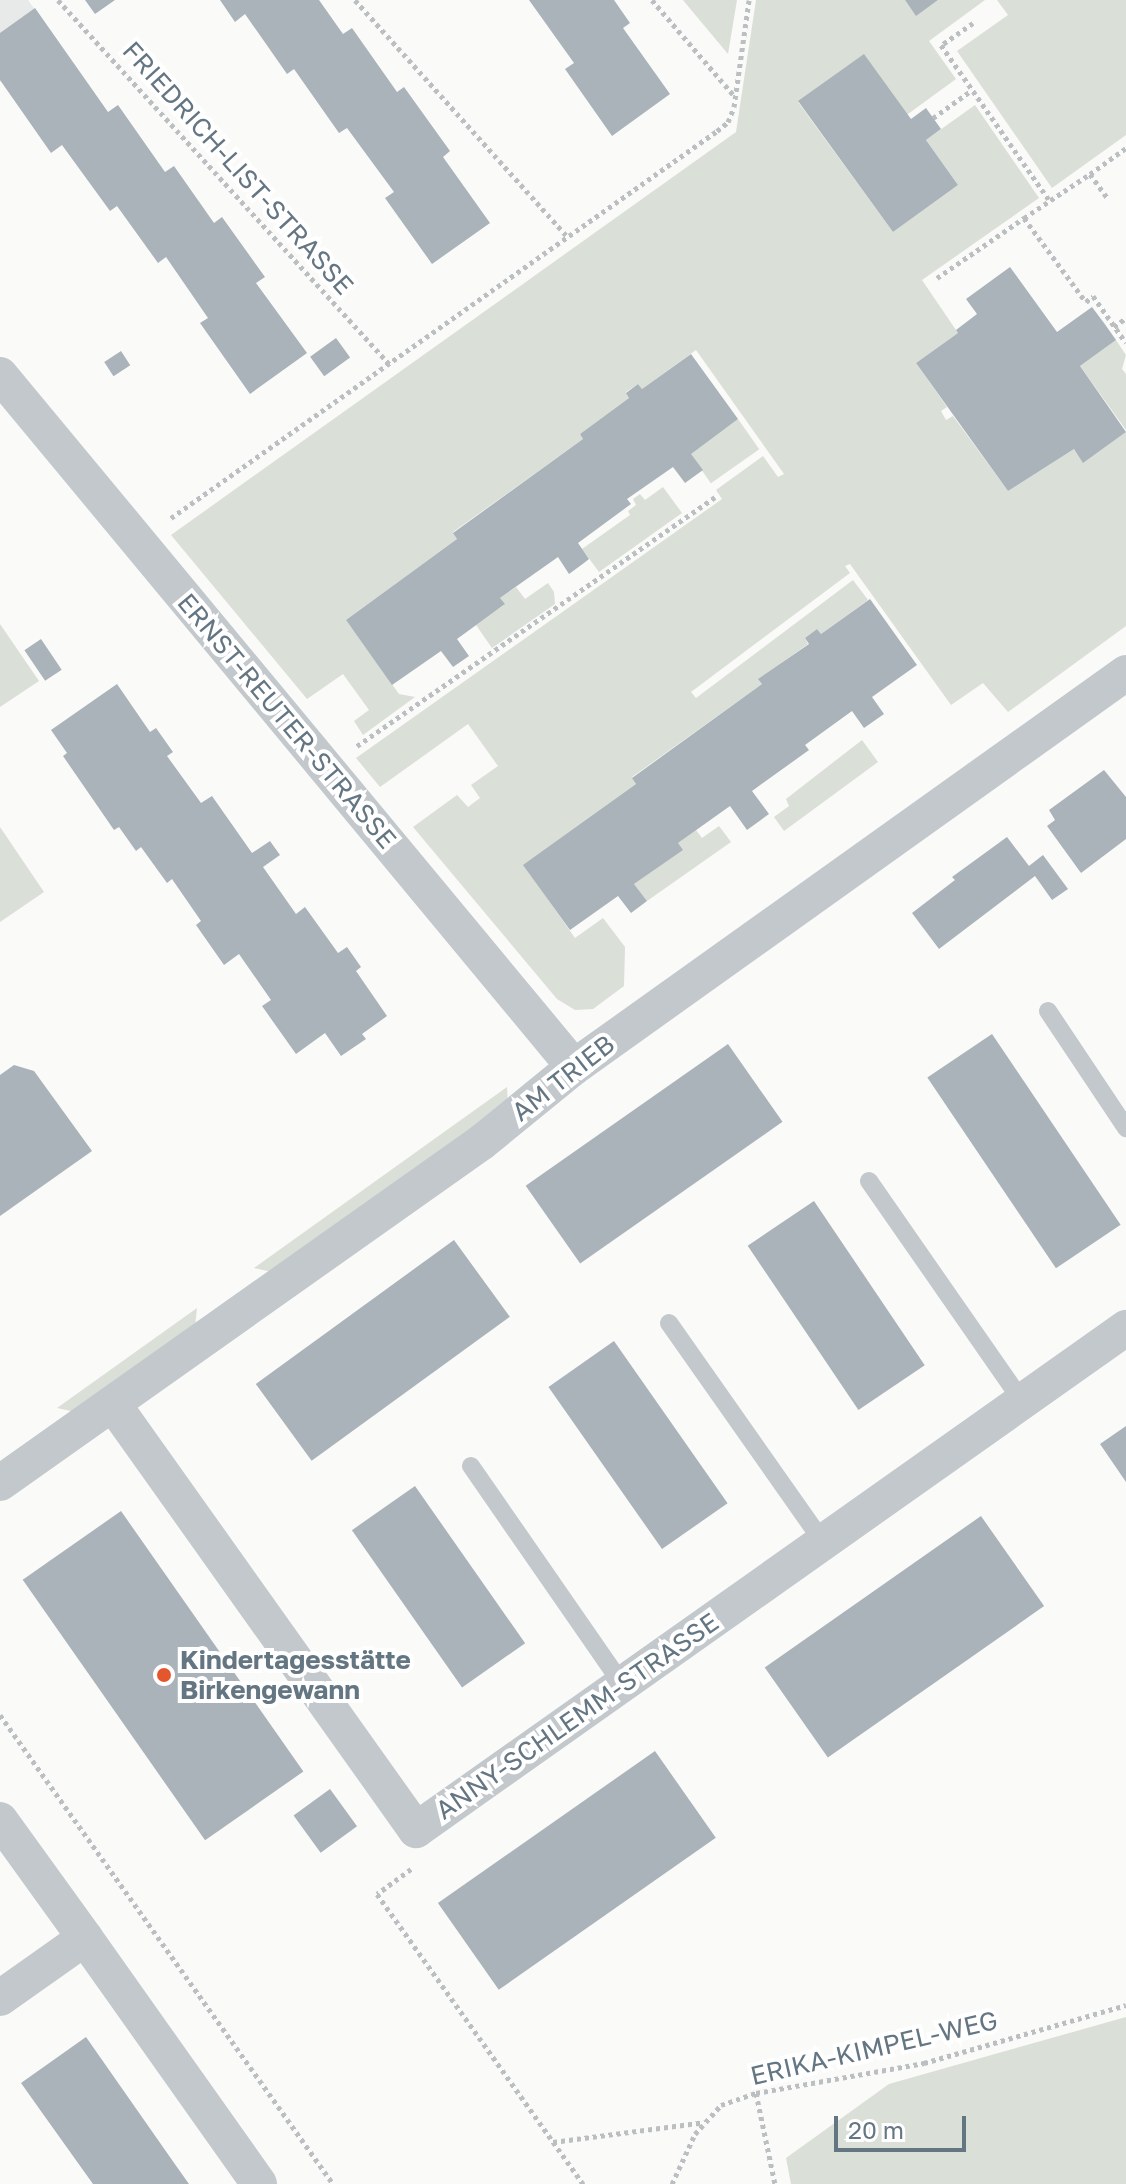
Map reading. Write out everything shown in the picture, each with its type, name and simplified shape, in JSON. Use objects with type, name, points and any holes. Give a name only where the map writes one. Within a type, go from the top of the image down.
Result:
[{"type":"street","name":"ERNST-REUTER-STRASSE","points":[[0,375],[574,1067]]},
{"type":"street","name":"AM TRIEB","points":[[0,1483],[469,1152],[574,1067],[1126,673]]},
{"type":"street","name":"ANNY-SCHLEMM-STRASSE","points":[[113,1404],[416,1830],[1126,1328]]},
{"type":"street","points":[[0,1820],[259,2184]]},
{"type":"street","points":[[0,1998],[85,1938]]},
{"type":"lane","points":[[1048,1011],[1126,1128]]},
{"type":"lane","points":[[869,1181],[1022,1401]]},
{"type":"lane","points":[[669,1323],[823,1542]]},
{"type":"lane","points":[[471,1466],[622,1684]]},
{"type":"path","name":"FRIEDRICH-LIST-STRASSE","points":[[58,0],[389,364]]},
{"type":"path","points":[[355,0],[568,237]]},
{"type":"path","points":[[652,0],[736,97]]},
{"type":"path","points":[[138,541],[728,122],[736,97],[749,0]]},
{"type":"path","points":[[973,23],[941,45],[1050,201]]},
{"type":"path","points":[[933,118],[972,90]]},
{"type":"path","points":[[937,278],[1126,148]]},
{"type":"path","points":[[1090,174],[1107,197]]},
{"type":"path","points":[[1024,218],[1086,302],[1093,296],[1126,343]]},
{"type":"path","points":[[1114,327],[1126,318]]},
{"type":"path","points":[[356,747],[715,497]]},
{"type":"path","points":[[0,1715],[333,2184]]},
{"type":"path","points":[[416,1830],[422,1861],[377,1894],[583,2184]]},
{"type":"path","name":"ERIKA-KIMPEL-WEG","points":[[672,2184],[695,2134],[721,2105],[756,2093],[924,2063],[1126,2005]]},
{"type":"path","points":[[756,2093],[775,2184]]},
{"type":"path","points":[[553,2142],[705,2122]]},
{"type":"shaded area","points":[[0,0],[28,0],[57,41],[0,82]]},
{"type":"shaded area","points":[[683,0],[737,0],[728,54],[692,11]]},
{"type":"shaded area","points":[[756,0],[905,0],[916,15],[938,0],[985,0],[929,41],[956,79],[908,114],[798,102],[893,232],[958,185],[926,140],[975,105],[1039,198],[922,280],[958,333],[916,363],[947,407],[941,411],[946,420],[953,416],[1008,491],[1074,449],[1084,462],[1126,432],[1126,626],[1008,712],[983,683],[951,705],[850,564],[845,566],[850,573],[691,692],[696,698],[853,580],[868,600],[821,634],[817,629],[805,638],[808,644],[759,679],[762,684],[632,777],[636,784],[524,865],[575,938],[603,918],[625,947],[624,986],[593,1009],[575,1010],[557,999],[413,827],[457,795],[468,807],[480,798],[471,785],[498,766],[468,724],[380,787],[356,758],[722,499],[716,490],[763,456],[778,477],[784,474],[696,350],[642,389],[638,384],[626,392],[629,398],[580,434],[583,439],[453,532],[457,539],[346,620],[399,694],[415,697],[363,735],[354,721],[369,710],[343,674],[307,699],[171,535],[736,132]]},
{"type":"shaded area","points":[[997,0],[1126,0],[1126,135],[1052,188],[957,51],[1008,15]]},
{"type":"shaded area","points":[[1116,340],[1126,355],[1122,369],[1126,374],[1126,430],[1080,366]]},
{"type":"shaded area","points":[[738,419],[759,449],[711,483],[690,453]]},
{"type":"shaded area","points":[[663,487],[682,513],[599,572],[582,549],[630,515],[628,511],[636,505],[633,499],[640,494],[645,500]]},
{"type":"shaded area","points":[[548,583],[554,592],[555,604],[492,648],[476,625],[504,605],[500,598],[516,587],[525,599]]},
{"type":"shaded area","points":[[0,624],[39,681],[0,707]]},
{"type":"shaded area","points":[[862,740],[878,762],[784,831],[774,817],[789,806],[786,799]]},
{"type":"shaded area","points":[[719,826],[731,842],[647,901],[634,884],[682,850],[678,843],[696,830],[702,838]]},
{"type":"shaded area","points":[[0,827],[44,892],[0,922]]},
{"type":"shaded area","points":[[507,1087],[508,1105],[272,1272],[254,1268]]},
{"type":"shaded area","points":[[197,1308],[195,1327],[75,1412],[57,1408]]},
{"type":"shaded area","points":[[1126,2017],[1126,2184],[791,2184],[786,2158],[889,2084]]},
{"type":"building","points":[[85,0],[115,0],[95,14]]},
{"type":"building","points":[[220,0],[319,0],[343,34],[352,28],[397,92],[404,87],[450,151],[443,157],[490,223],[432,264],[385,198],[394,192],[347,128],[339,133],[294,69],[287,74],[245,14],[235,22]]},
{"type":"building","points":[[529,0],[614,0],[630,23],[623,28],[670,94],[612,136],[565,69],[574,63]]},
{"type":"building","points":[[905,0],[938,0],[916,16]]},
{"type":"building","points":[[35,8],[108,112],[118,105],[165,172],[174,166],[214,223],[222,217],[265,277],[256,283],[307,353],[250,394],[200,323],[208,318],[166,257],[158,263],[117,206],[110,211],[62,145],[51,153],[0,80],[0,33]]},
{"type":"building","points":[[864,54],[911,119],[926,108],[941,129],[926,140],[958,185],[893,232],[798,101]]},
{"type":"building","points":[[1010,267],[1057,332],[1092,307],[1116,340],[1080,366],[1126,432],[1083,463],[1074,449],[1008,491],[916,363],[958,333],[956,330],[977,314],[966,299]]},
{"type":"building","points":[[336,338],[350,357],[324,376],[310,357]]},
{"type":"building","points":[[121,351],[130,365],[113,376],[104,362]]},
{"type":"building","points":[[691,354],[738,419],[691,454],[703,470],[685,483],[673,467],[627,499],[631,504],[578,543],[589,559],[584,563],[569,574],[558,557],[500,598],[505,604],[457,639],[469,656],[453,667],[441,651],[392,685],[346,620],[457,539],[453,533],[583,439],[580,434],[629,398],[626,393],[638,384],[642,389]]},
{"type":"building","points":[[870,599],[917,665],[872,697],[884,714],[864,728],[852,711],[805,745],[809,750],[752,791],[769,814],[747,830],[730,806],[678,843],[683,850],[634,884],[647,901],[631,913],[618,896],[570,930],[523,865],[636,784],[632,778],[762,684],[758,679],[809,644],[805,638],[817,629],[821,634]]},
{"type":"building","points":[[41,639],[62,670],[45,681],[24,650]]},
{"type":"building","points":[[117,684],[150,732],[156,728],[173,752],[167,756],[201,803],[212,796],[252,853],[270,841],[280,855],[263,867],[296,914],[305,907],[338,953],[347,947],[361,967],[356,971],[387,1016],[362,1034],[366,1039],[341,1056],[325,1033],[296,1054],[262,1006],[271,1000],[239,954],[224,965],[196,925],[201,921],[172,879],[167,883],[141,847],[136,851],[119,827],[114,830],[63,756],[67,753],[51,730]]},
{"type":"building","points":[[1104,770],[1126,797],[1126,839],[1081,873],[1047,826],[1055,820],[1049,810]]},
{"type":"building","points":[[1007,837],[1029,866],[1043,855],[1068,889],[1052,900],[1035,876],[939,949],[912,913],[955,880],[952,877]]},
{"type":"building","points":[[992,1034],[1121,1225],[1056,1268],[927,1078]]},
{"type":"building","points":[[728,1044],[782,1122],[580,1263],[526,1186]]},
{"type":"building","points":[[14,1065],[34,1071],[92,1151],[0,1216],[0,1075]]},
{"type":"building","points":[[814,1201],[925,1365],[858,1410],[748,1246]]},
{"type":"building","points":[[454,1240],[510,1317],[312,1461],[256,1384]]},
{"type":"building","points":[[614,1341],[728,1503],[662,1549],[548,1387]]},
{"type":"building","points":[[1126,1426],[1126,1482],[1100,1444]]},
{"type":"building","points":[[415,1486],[525,1643],[462,1687],[352,1530]]},
{"type":"building","name":"Kindertagesstätte Birkengewann","points":[[121,1511],[303,1771],[205,1840],[23,1580]]},
{"type":"building","points":[[981,1516],[1044,1606],[828,1758],[765,1667]]},
{"type":"building","points":[[655,1751],[716,1838],[499,1990],[438,1903]]},
{"type":"building","points":[[330,1789],[357,1826],[321,1853],[294,1815]]},
{"type":"building","points":[[86,2037],[189,2184],[93,2184],[21,2083]]},
{"type":"place","name":"Kindertagesstätte Birkengewann","points":[[164,1675]]}]
